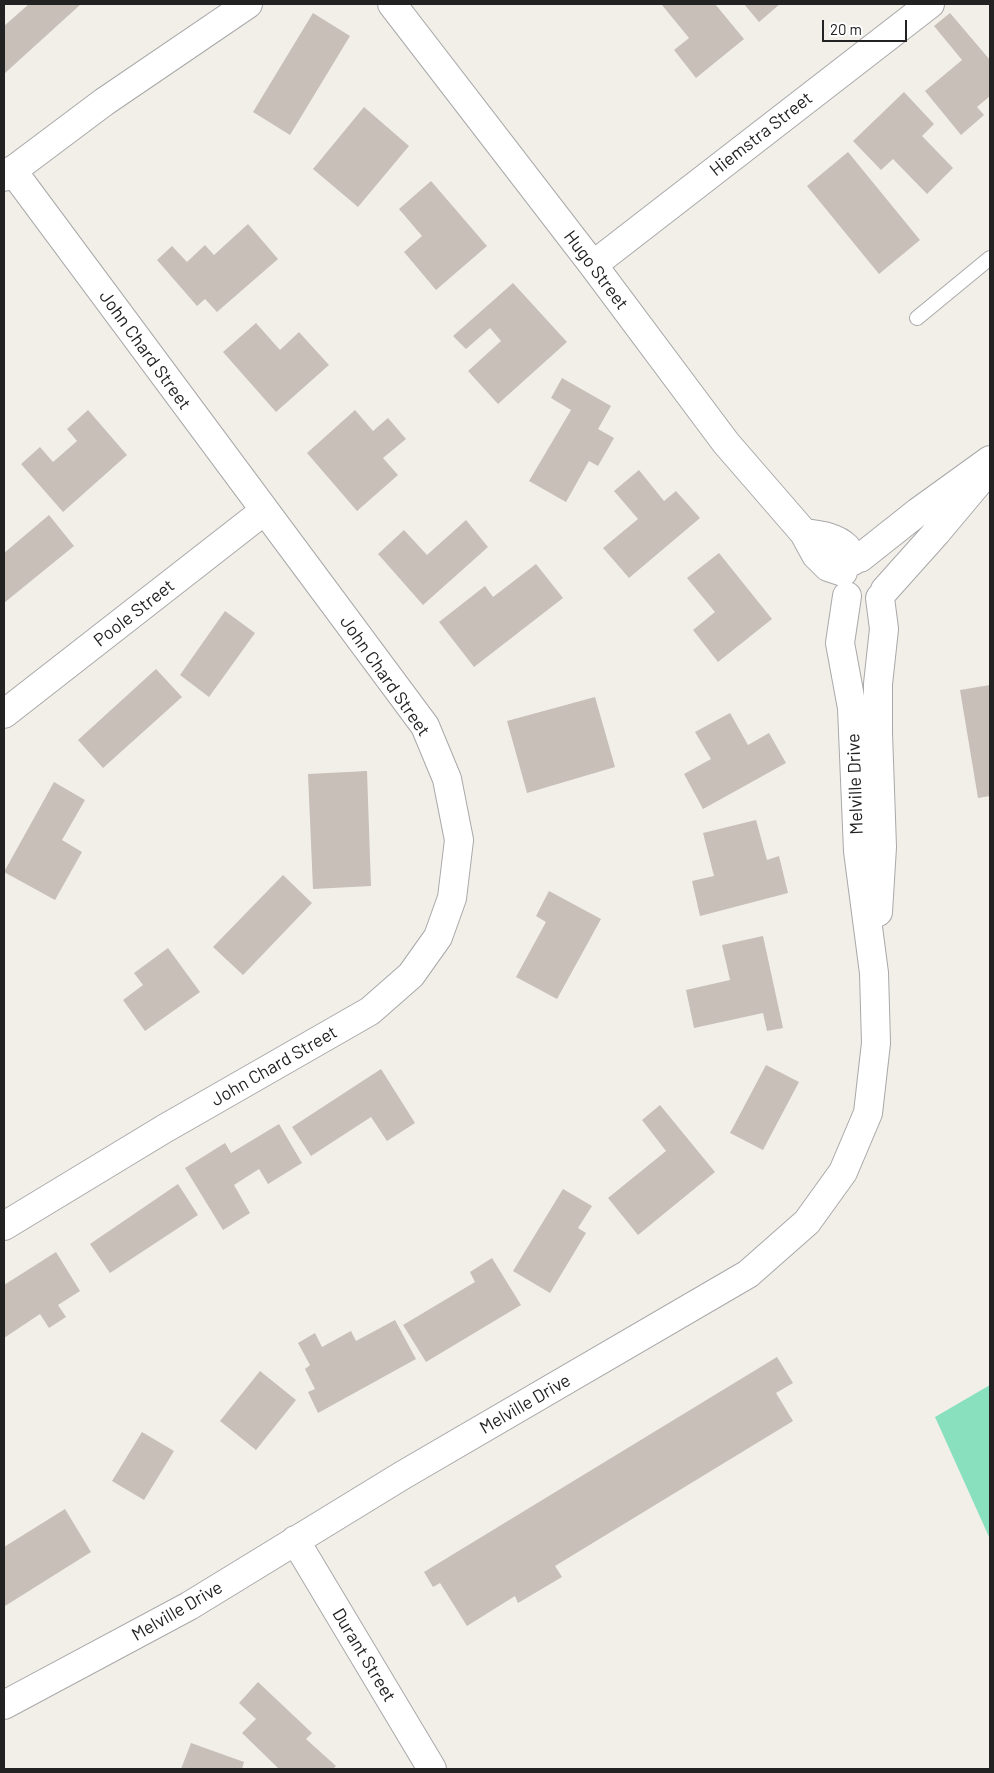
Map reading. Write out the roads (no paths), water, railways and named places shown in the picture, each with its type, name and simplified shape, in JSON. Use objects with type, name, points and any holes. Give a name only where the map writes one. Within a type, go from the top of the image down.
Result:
[{"type":"street","points":[[104,102],[217,4]]},
{"type":"street","points":[[8,174],[104,102],[248,4]]},
{"type":"street","name":"Hugo Street","points":[[392,4],[593,265],[726,443],[804,533],[816,555],[828,567],[851,572]]},
{"type":"street","name":"Hiemstra Street","points":[[593,265],[930,4]]},
{"type":"street","name":"John Chard Street","points":[[4,1226],[164,1129],[370,1011],[411,975],[438,937],[452,898],[459,840],[447,779],[425,726],[8,174]]},
{"type":"street","points":[[851,572],[918,512],[990,460]]},
{"type":"street","points":[[851,572],[859,604],[867,604],[883,594],[936,534],[990,467]]},
{"type":"street","name":"Poole Street","points":[[4,714],[264,512]]},
{"type":"street","points":[[851,572],[868,558],[876,561],[886,573],[887,581],[883,594]]},
{"type":"street","name":"Melville Drive","points":[[851,572],[840,643],[852,708],[858,851],[874,973]]},
{"type":"street","name":"Melville Drive","points":[[4,1705],[189,1606],[411,1470],[748,1274],[807,1222],[843,1172],[868,1113],[876,1043],[874,973],[882,847],[878,684],[884,629],[883,594]]},
{"type":"street","name":"Durant Street","points":[[295,1540],[432,1769]]},
{"type":"lane","points":[[917,318],[990,258]]}]
